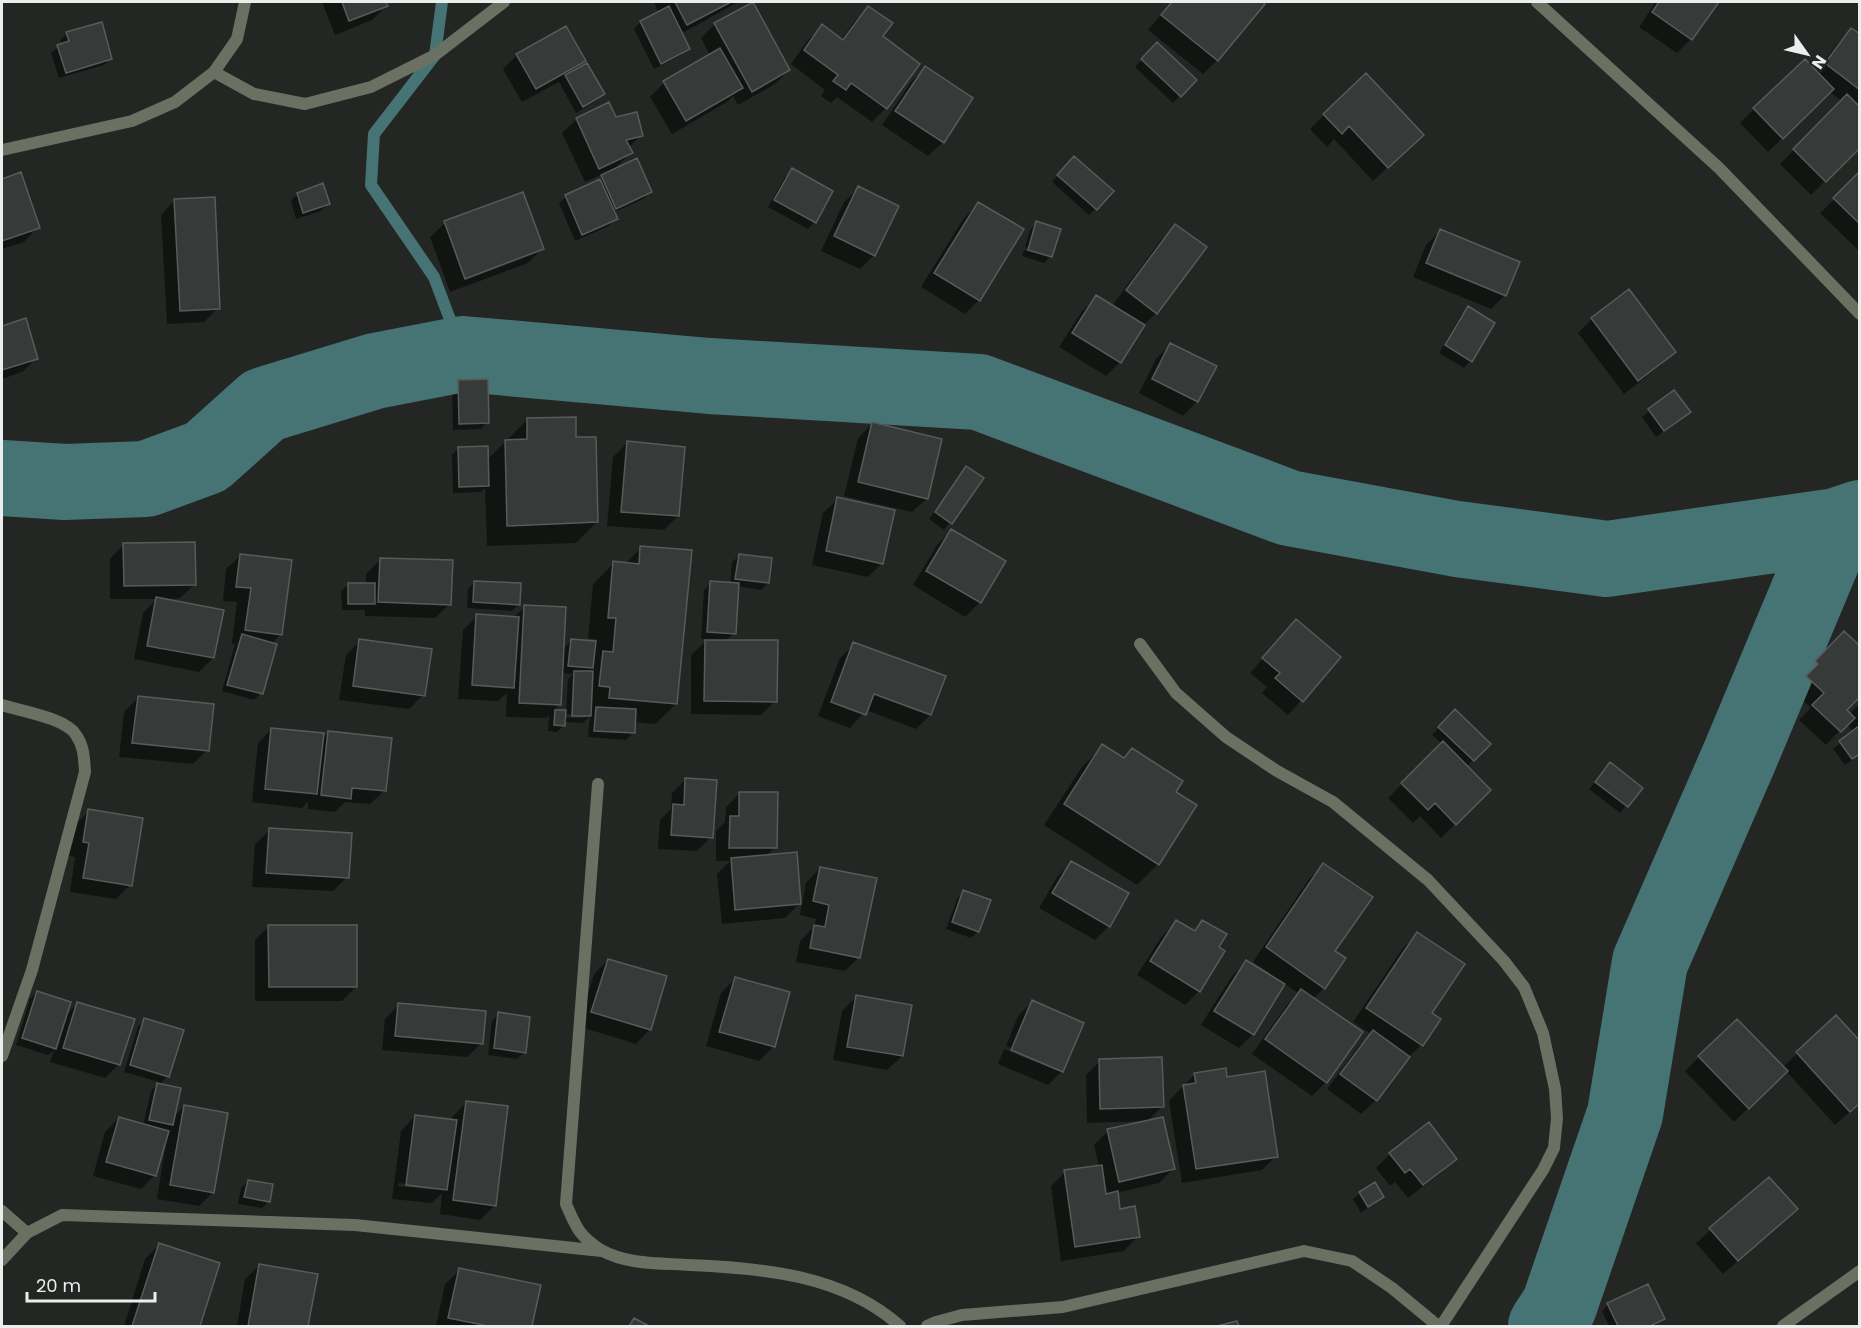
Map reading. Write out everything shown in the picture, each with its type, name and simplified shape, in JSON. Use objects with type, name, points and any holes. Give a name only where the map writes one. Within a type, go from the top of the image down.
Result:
[{"type":"street","points":[[2,150],[132,121],[175,102],[214,72],[237,39],[245,2]]},
{"type":"street","points":[[214,72],[255,94],[305,104],[371,87],[435,55],[504,2]]},
{"type":"street","points":[[1537,2],[1719,168],[1860,314]]},
{"type":"street","points":[[927,1326],[962,1315],[1063,1307],[1304,1251],[1352,1261],[1392,1288],[1440,1326],[1543,1170],[1554,1148],[1557,1118],[1555,1089],[1543,1034],[1524,987],[1504,960],[1428,880],[1333,802],[1277,771],[1226,737],[1176,693],[1140,645]]},
{"type":"street","points":[[2,705],[60,722],[75,732],[84,750],[84,772],[32,970],[2,1056]]},
{"type":"street","points":[[598,784],[566,1204],[579,1233],[603,1251]]},
{"type":"street","points":[[2,1211],[27,1233]]},
{"type":"street","points":[[2,1260],[27,1233],[62,1215],[355,1225],[603,1251],[638,1262],[762,1269],[839,1288],[889,1317],[900,1326]]},
{"type":"street","points":[[1783,1326],[1860,1271]]},
{"type":"building","points":[[342,2],[386,2],[388,6],[349,21]]},
{"type":"building","points":[[675,2],[731,2],[687,25]]},
{"type":"building","points":[[753,2],[790,70],[752,92],[714,23]]},
{"type":"building","points":[[1172,2],[1263,2],[1265,4],[1218,61],[1161,15]]},
{"type":"building","points":[[1659,2],[1719,2],[1692,40],[1652,12]]},
{"type":"building","points":[[669,6],[690,49],[661,64],[640,21]]},
{"type":"building","points":[[868,6],[893,23],[883,36],[920,64],[887,109],[851,83],[846,90],[833,81],[838,75],[804,50],[822,24],[843,40]]},
{"type":"building","points":[[102,22],[112,59],[66,73],[57,45],[69,41],[66,32]]},
{"type":"building","points":[[566,26],[586,61],[536,89],[516,54]]},
{"type":"building","points":[[1851,28],[1860,34],[1860,90],[1825,63]]},
{"type":"building","points":[[1157,42],[1197,80],[1181,97],[1141,59]]},
{"type":"building","points":[[720,48],[743,88],[686,121],[663,81]]},
{"type":"building","points":[[1805,59],[1834,89],[1783,139],[1753,108]]},
{"type":"building","points":[[587,63],[605,94],[583,107],[565,75]]},
{"type":"building","points":[[925,66],[973,98],[944,143],[895,111]]},
{"type":"building","points":[[1366,73],[1424,135],[1388,168],[1349,126],[1342,134],[1323,114]]},
{"type":"building","points":[[1847,94],[1860,107],[1860,148],[1826,182],[1793,149]]},
{"type":"building","points":[[609,102],[616,117],[637,112],[643,136],[626,140],[633,153],[599,169],[576,118]]},
{"type":"building","points":[[1074,156],[1114,191],[1097,210],[1057,175]]},
{"type":"building","points":[[637,158],[652,192],[616,209],[601,175]]},
{"type":"building","points":[[792,168],[833,191],[816,223],[774,200]]},
{"type":"building","points":[[1860,171],[1860,224],[1833,198]]},
{"type":"building","points":[[21,172],[40,228],[2,241],[2,179]]},
{"type":"building","points":[[600,179],[618,219],[582,235],[565,195]]},
{"type":"building","points":[[323,183],[330,204],[303,213],[297,193]]},
{"type":"building","points":[[858,186],[899,206],[875,256],[834,236]]},
{"type":"building","points":[[523,192],[544,249],[465,279],[444,221]]},
{"type":"building","points":[[215,197],[220,309],[180,311],[174,199]]},
{"type":"building","points":[[978,202],[1024,229],[980,301],[934,273]]},
{"type":"building","points":[[1036,221],[1061,229],[1052,257],[1028,250]]},
{"type":"building","points":[[1175,224],[1207,247],[1157,314],[1126,290]]},
{"type":"building","points":[[1440,229],[1520,262],[1506,296],[1426,263]]},
{"type":"building","points":[[1629,289],[1676,352],[1638,381],[1591,318]]},
{"type":"building","points":[[1096,295],[1145,325],[1121,363],[1072,333]]},
{"type":"building","points":[[1468,306],[1495,323],[1472,362],[1445,345]]},
{"type":"building","points":[[26,318],[38,359],[2,370],[2,326]]},
{"type":"building","points":[[1170,343],[1217,366],[1198,402],[1152,379]]},
{"type":"building","points":[[488,379],[489,423],[459,424],[458,380]]},
{"type":"building","points":[[1674,390],[1691,412],[1664,431],[1648,409]]},
{"type":"building","points":[[576,417],[576,437],[596,437],[598,522],[507,526],[505,440],[527,439],[527,418]]},
{"type":"building","points":[[872,422],[942,439],[928,499],[858,482]]},
{"type":"building","points":[[627,441],[685,447],[679,516],[621,512]]},
{"type":"building","points":[[488,446],[489,486],[459,487],[458,447]]},
{"type":"building","points":[[966,466],[984,478],[952,524],[935,512]]},
{"type":"building","points":[[837,497],[895,510],[883,564],[826,551]]},
{"type":"building","points":[[951,529],[1006,561],[981,603],[926,571]]},
{"type":"building","points":[[195,542],[196,585],[124,586],[123,543]]},
{"type":"building","points":[[640,546],[692,550],[677,704],[609,698],[610,687],[599,686],[603,651],[613,652],[616,618],[608,618],[613,561],[639,564]]},
{"type":"building","points":[[240,554],[292,560],[282,635],[245,630],[251,588],[236,587]]},
{"type":"building","points":[[739,554],[772,558],[769,583],[735,579]]},
{"type":"building","points":[[380,558],[453,560],[451,605],[378,602]]},
{"type":"building","points":[[474,581],[521,583],[520,605],[473,602]]},
{"type":"building","points":[[710,581],[739,583],[736,634],[707,632]]},
{"type":"building","points":[[348,583],[375,583],[375,604],[348,604]]},
{"type":"building","points":[[156,597],[224,610],[214,658],[147,646]]},
{"type":"building","points":[[524,605],[566,607],[561,705],[519,703]]},
{"type":"building","points":[[476,614],[519,617],[514,688],[472,685]]},
{"type":"building","points":[[1296,619],[1341,657],[1303,702],[1275,678],[1280,673],[1262,658]]},
{"type":"building","points":[[1844,631],[1860,646],[1860,697],[1847,710],[1855,718],[1841,732],[1812,705],[1824,693],[1806,676],[1818,664],[1815,661]]},
{"type":"building","points":[[242,634],[277,644],[263,694],[227,685]]},
{"type":"building","points":[[359,639],[432,649],[425,696],[353,686]]},
{"type":"building","points":[[571,639],[596,641],[593,668],[568,666]]},
{"type":"building","points":[[705,640],[778,640],[777,702],[704,701]]},
{"type":"building","points":[[853,642],[946,676],[931,715],[874,694],[866,715],[831,702]]},
{"type":"building","points":[[574,671],[593,671],[591,716],[572,716]]},
{"type":"building","points":[[138,696],[214,704],[209,751],[132,743]]},
{"type":"building","points":[[596,707],[636,709],[635,733],[594,731]]},
{"type":"building","points":[[1455,709],[1491,744],[1474,761],[1438,727]]},
{"type":"building","points":[[555,710],[566,710],[565,726],[554,725]]},
{"type":"building","points":[[1859,726],[1860,754],[1852,759],[1839,741]]},
{"type":"building","points":[[271,728],[324,733],[317,794],[265,789]]},
{"type":"building","points":[[328,731],[392,738],[386,791],[352,788],[351,799],[321,795]]},
{"type":"building","points":[[1443,741],[1491,790],[1456,825],[1435,803],[1428,810],[1401,783]]},
{"type":"building","points":[[1102,744],[1124,758],[1132,748],[1183,781],[1176,792],[1197,805],[1159,865],[1064,804]]},
{"type":"building","points":[[1610,762],[1643,788],[1628,807],[1595,782]]},
{"type":"building","points":[[685,778],[717,780],[713,838],[671,835],[673,804],[684,805]]},
{"type":"building","points":[[739,792],[778,792],[777,848],[729,848],[730,816],[739,816]]},
{"type":"building","points":[[88,809],[143,818],[132,886],[83,878],[89,843],[83,842]]},
{"type":"building","points":[[269,828],[352,833],[349,878],[266,873]]},
{"type":"building","points":[[797,852],[801,904],[735,910],[731,858]]},
{"type":"building","points":[[1071,861],[1129,893],[1110,927],[1052,893]]},
{"type":"building","points":[[1323,863],[1373,897],[1335,951],[1346,958],[1325,989],[1266,947]]},
{"type":"building","points":[[820,867],[877,878],[860,958],[810,948],[814,925],[825,927],[829,905],[813,901]]},
{"type":"building","points":[[963,890],[991,900],[979,932],[952,922]]},
{"type":"building","points":[[1176,920],[1195,931],[1202,920],[1227,934],[1219,947],[1225,951],[1200,992],[1150,961]]},
{"type":"building","points":[[268,925],[357,925],[357,987],[269,987]]},
{"type":"building","points":[[1417,932],[1465,964],[1432,1013],[1441,1019],[1423,1046],[1366,1008]]},
{"type":"building","points":[[608,959],[667,976],[651,1030],[591,1012]]},
{"type":"building","points":[[1246,960],[1285,984],[1254,1035],[1214,1011]]},
{"type":"building","points":[[735,977],[790,992],[775,1047],[719,1032]]},
{"type":"building","points":[[1301,989],[1363,1032],[1327,1083],[1265,1039]]},
{"type":"building","points":[[37,991],[71,1002],[56,1049],[22,1038]]},
{"type":"building","points":[[856,995],[912,1005],[903,1056],[847,1047]]},
{"type":"building","points":[[1032,1000],[1084,1023],[1063,1072],[1011,1050]]},
{"type":"building","points":[[77,1002],[135,1019],[120,1065],[63,1048]]},
{"type":"building","points":[[398,1003],[486,1011],[483,1044],[395,1036]]},
{"type":"building","points":[[498,1012],[530,1017],[526,1053],[494,1048]]},
{"type":"building","points":[[1836,1015],[1860,1041],[1860,1103],[1850,1112],[1796,1052]]},
{"type":"building","points":[[144,1018],[184,1030],[169,1077],[130,1065]]},
{"type":"building","points":[[1737,1019],[1788,1071],[1749,1109],[1698,1056]]},
{"type":"building","points":[[1373,1030],[1410,1057],[1377,1101],[1340,1074]]},
{"type":"building","points":[[1162,1057],[1164,1107],[1100,1109],[1099,1059]]},
{"type":"building","points":[[1226,1068],[1227,1077],[1265,1071],[1278,1157],[1196,1169],[1183,1085],[1196,1083],[1194,1073]]},
{"type":"building","points":[[157,1083],[181,1088],[173,1125],[149,1120]]},
{"type":"building","points":[[466,1101],[508,1106],[496,1206],[453,1200]]},
{"type":"building","points":[[184,1105],[228,1113],[214,1193],[170,1185]]},
{"type":"building","points":[[415,1115],[457,1120],[447,1190],[406,1185]]},
{"type":"building","points":[[119,1117],[169,1131],[156,1176],[106,1162]]},
{"type":"building","points":[[1163,1117],[1175,1169],[1119,1182],[1107,1129]]},
{"type":"building","points":[[1429,1122],[1457,1159],[1423,1185],[1410,1169],[1405,1173],[1389,1153]]},
{"type":"building","points":[[1102,1165],[1106,1194],[1118,1191],[1120,1209],[1135,1206],[1140,1237],[1075,1247],[1064,1170]]},
{"type":"building","points":[[1769,1177],[1798,1209],[1738,1261],[1709,1228]]},
{"type":"building","points":[[248,1180],[273,1184],[270,1202],[244,1197]]},
{"type":"building","points":[[1375,1182],[1384,1197],[1368,1207],[1359,1192]]},
{"type":"building","points":[[159,1243],[220,1263],[200,1326],[132,1326]]},
{"type":"building","points":[[259,1264],[318,1274],[308,1326],[248,1326]]},
{"type":"building","points":[[459,1268],[541,1285],[532,1326],[488,1326],[448,1318]]},
{"type":"building","points":[[1648,1284],[1665,1319],[1650,1326],[1618,1326],[1607,1303]]},
{"type":"building","points":[[634,1318],[649,1326],[629,1326]]},
{"type":"building","points":[[1237,1321],[1239,1326],[1217,1326]]},
{"type":"waterway","points":[[442,2],[435,55],[374,134],[371,185],[434,277],[463,354]]},
{"type":"waterway","points":[[2,478],[65,482],[146,479],[206,457],[264,405],[375,371],[463,354],[709,376],[979,392],[1289,508],[1457,539],[1607,559],[1836,526],[1860,518]]},
{"type":"waterway","points":[[1546,1326],[1559,1306],[1625,1114],[1650,962],[1739,758],[1836,526]]}]
